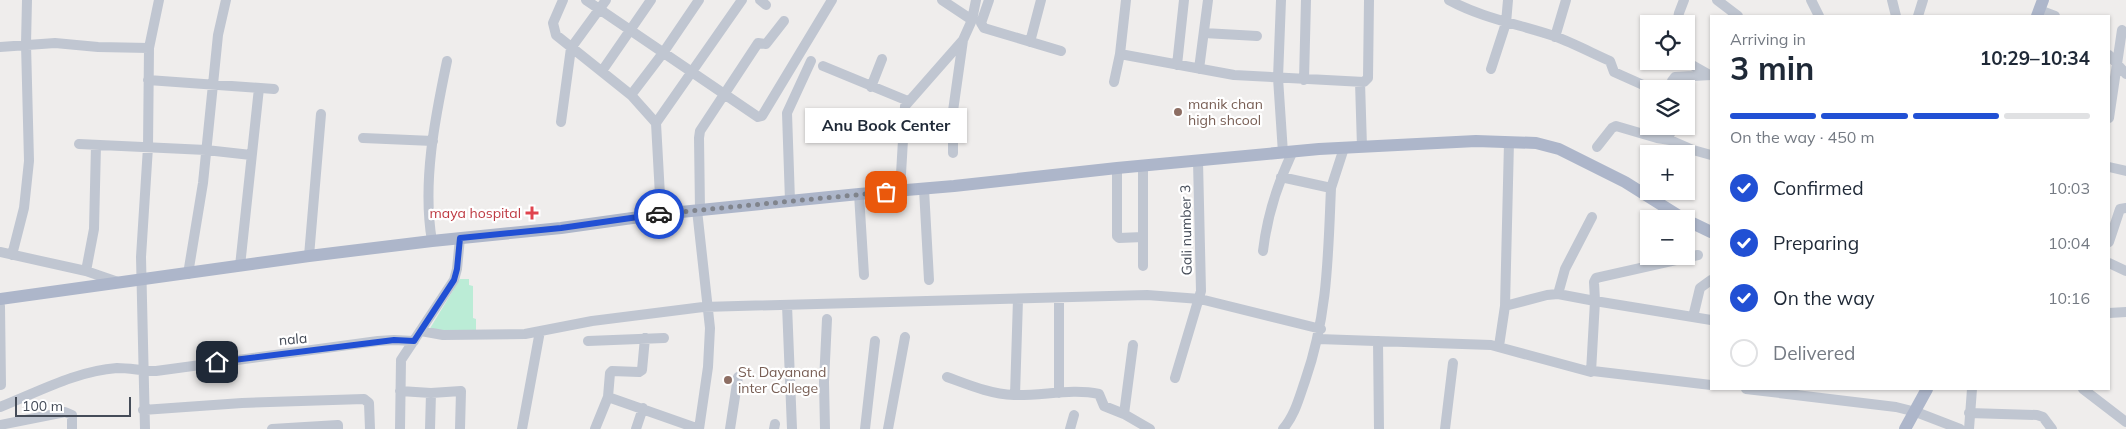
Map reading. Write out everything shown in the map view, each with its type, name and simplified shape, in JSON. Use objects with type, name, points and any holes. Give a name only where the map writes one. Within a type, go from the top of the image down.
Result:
[{"type":"main road","points":[[0,298],[188,274],[309,256],[561,228],[661,214],[1036,178],[1143,165],[1362,146],[1476,141],[1536,143],[1559,149],[1625,182],[1671,210]]},
{"type":"main road","points":[[1695,224],[1710,232]]},
{"type":"main road","points":[[1905,429],[1927,390]]},
{"type":"street","points":[[12,255],[24,208],[29,161],[26,44],[27,0]]},
{"type":"street","points":[[145,429],[141,279],[148,147],[149,48],[159,0]]},
{"type":"street","points":[[188,274],[206,150],[220,22],[226,0]]},
{"type":"street","points":[[563,0],[554,23],[556,35],[631,96],[656,123]]},
{"type":"street","points":[[586,0],[758,117],[762,116],[832,0]]},
{"type":"street","points":[[561,122],[571,48],[606,0]]},
{"type":"street","points":[[602,71],[651,0]]},
{"type":"street","points":[[631,96],[699,0]]},
{"type":"street","points":[[661,214],[656,123],[742,0]]},
{"type":"street","points":[[942,0],[972,20]]},
{"type":"street","points":[[954,153],[953,111],[963,40],[972,20],[976,0]]},
{"type":"street","points":[[989,0],[981,23],[984,28],[1061,51]]},
{"type":"street","points":[[1030,42],[1041,0]]},
{"type":"street","points":[[1114,82],[1120,54],[1126,0]]},
{"type":"street","points":[[1177,65],[1184,0]]},
{"type":"street","points":[[1199,69],[1208,0]]},
{"type":"street","points":[[1263,252],[1269,214],[1287,153],[1278,78],[1278,35],[1281,0]]},
{"type":"street","points":[[1304,80],[1306,0]]},
{"type":"street","points":[[1120,54],[1234,75],[1304,80],[1366,81],[1368,78],[1369,0]]},
{"type":"street","points":[[1449,0],[1466,9],[1506,23],[1555,37],[1610,61],[1614,72],[1640,84]]},
{"type":"street","points":[[1491,69],[1506,23],[1508,0]]},
{"type":"street","points":[[1555,37],[1566,0]]},
{"type":"street","points":[[1679,15],[1684,0]]},
{"type":"street","points":[[1717,0],[1737,15]]},
{"type":"street","points":[[1811,0],[1818,15]]},
{"type":"street","points":[[1892,0],[1896,15]]},
{"type":"street","points":[[1918,15],[1923,0]]},
{"type":"street","points":[[2040,9],[2053,15]]},
{"type":"street","points":[[608,396],[700,429],[709,348],[698,210],[699,138],[703,125],[758,43],[766,44],[784,21]]},
{"type":"street","points":[[2110,112],[2122,30]]},
{"type":"street","points":[[1204,32],[1257,36]]},
{"type":"street","points":[[900,191],[905,110],[908,101],[963,40]]},
{"type":"street","points":[[0,47],[26,44],[55,44],[149,48]]},
{"type":"street","points":[[2110,56],[2126,74]]},
{"type":"street","points":[[871,88],[882,59]]},
{"type":"street","points":[[790,201],[787,113],[810,60]]},
{"type":"street","points":[[432,241],[429,207],[432,141],[447,61]]},
{"type":"street","points":[[823,66],[871,88],[908,101]]},
{"type":"street","points":[[1695,67],[1710,75]]},
{"type":"street","points":[[1673,80],[1675,77],[1710,75]]},
{"type":"street","points":[[148,80],[274,89]]},
{"type":"street","points":[[1360,82],[1362,146]]},
{"type":"street","points":[[240,266],[259,88]]},
{"type":"street","points":[[309,256],[321,114]]},
{"type":"street","points":[[1597,146],[1614,126],[1657,138],[1668,139],[1681,145]]},
{"type":"street","points":[[1668,139],[1670,135]]},
{"type":"street","points":[[362,138],[432,141]]},
{"type":"street","points":[[1500,340],[1505,306],[1509,142]]},
{"type":"street","points":[[79,144],[206,150],[251,155]]},
{"type":"street","points":[[86,271],[94,229],[96,145]]},
{"type":"street","points":[[1283,429],[1293,416],[1320,334],[1327,290],[1331,188],[1344,148]]},
{"type":"street","points":[[1695,151],[1710,154]]},
{"type":"street","name":"Gali number 3","points":[[1175,378],[1198,303],[1198,160]]},
{"type":"street","points":[[1143,165],[1143,266]]},
{"type":"street","points":[[2110,167],[2126,171]]},
{"type":"street","points":[[1117,168],[1117,236],[1119,238],[1143,237]]},
{"type":"street","points":[[1281,177],[1331,188]]},
{"type":"street","points":[[924,189],[929,280]]},
{"type":"street","points":[[859,194],[864,275]]},
{"type":"street","points":[[2110,239],[2120,210],[2126,208]]},
{"type":"street","points":[[1558,294],[1565,269],[1592,217]]},
{"type":"street","points":[[400,429],[400,362],[454,280],[460,238]]},
{"type":"street","points":[[0,252],[86,271],[118,282]]},
{"type":"street","points":[[1593,367],[1594,282],[1596,278],[1698,255]]},
{"type":"street","points":[[2110,263],[2126,270]]},
{"type":"street","points":[[1694,317],[1700,288],[1710,281]]},
{"type":"street","points":[[1505,306],[1546,295],[1558,294],[1710,320]]},
{"type":"street","name":"nala","points":[[0,407],[81,375],[118,368],[144,371],[417,337],[525,334],[592,321],[788,305],[1147,295],[1198,303],[1320,334],[1378,341],[1500,340],[1568,367],[1593,367],[1710,385]]},
{"type":"street","points":[[1059,298],[1059,393]]},
{"type":"street","points":[[1015,395],[1018,299]]},
{"type":"street","points":[[788,305],[792,429]]},
{"type":"street","points":[[0,306],[1,385]]},
{"type":"street","points":[[2110,313],[2126,312]]},
{"type":"street","points":[[825,429],[824,382],[827,320]]},
{"type":"street","points":[[522,429],[540,331]]},
{"type":"street","points":[[888,429],[905,337]]},
{"type":"street","points":[[595,429],[608,396],[610,372],[638,372],[642,370],[645,338]]},
{"type":"street","points":[[588,341],[664,338]]},
{"type":"street","points":[[865,429],[875,341]]},
{"type":"street","points":[[1378,341],[1379,429]]},
{"type":"street","points":[[1124,414],[1133,345]]},
{"type":"street","points":[[1445,429],[1453,362]]},
{"type":"street","points":[[947,376],[992,393],[1015,395],[1099,394],[1104,406],[1124,414],[1150,429]]},
{"type":"street","points":[[730,429],[738,377]]},
{"type":"street","points":[[1755,390],[1877,404],[1916,412],[1960,429]]},
{"type":"street","points":[[1972,390],[1969,421],[2037,415],[2043,417],[2052,429]]},
{"type":"street","points":[[2084,390],[2126,422]]},
{"type":"street","points":[[2099,401],[2100,390]]},
{"type":"street","points":[[400,391],[431,393],[461,391],[460,429]]},
{"type":"street","points":[[430,429],[431,393]]},
{"type":"street","points":[[143,410],[242,403],[364,399],[369,404],[370,429]]},
{"type":"street","points":[[636,429],[643,408]]},
{"type":"street","points":[[0,425],[65,412],[72,415],[72,429]]},
{"type":"street","points":[[1070,429],[1074,414]]},
{"type":"street","points":[[272,429],[338,425],[338,429]]},
{"type":"green space","points":[[460,279],[469,279],[469,285],[473,286],[473,318],[476,319],[476,332],[429,330]]},
{"type":"way so far","points":[[659,214],[886,192]]},
{"type":"place","name":"manik chan high shcool","points":[[1178,112]]},
{"type":"place","name":"Anu Book Center","points":[[886,192]]},
{"type":"place","name":"maya hospital","points":[[532,213]]},
{"type":"place","name":"St. Dayanand inter College","points":[[728,380]]},
{"type":"route","points":[[217,362],[394,340],[414,341],[454,280],[460,238],[561,228],[659,214]]}]
